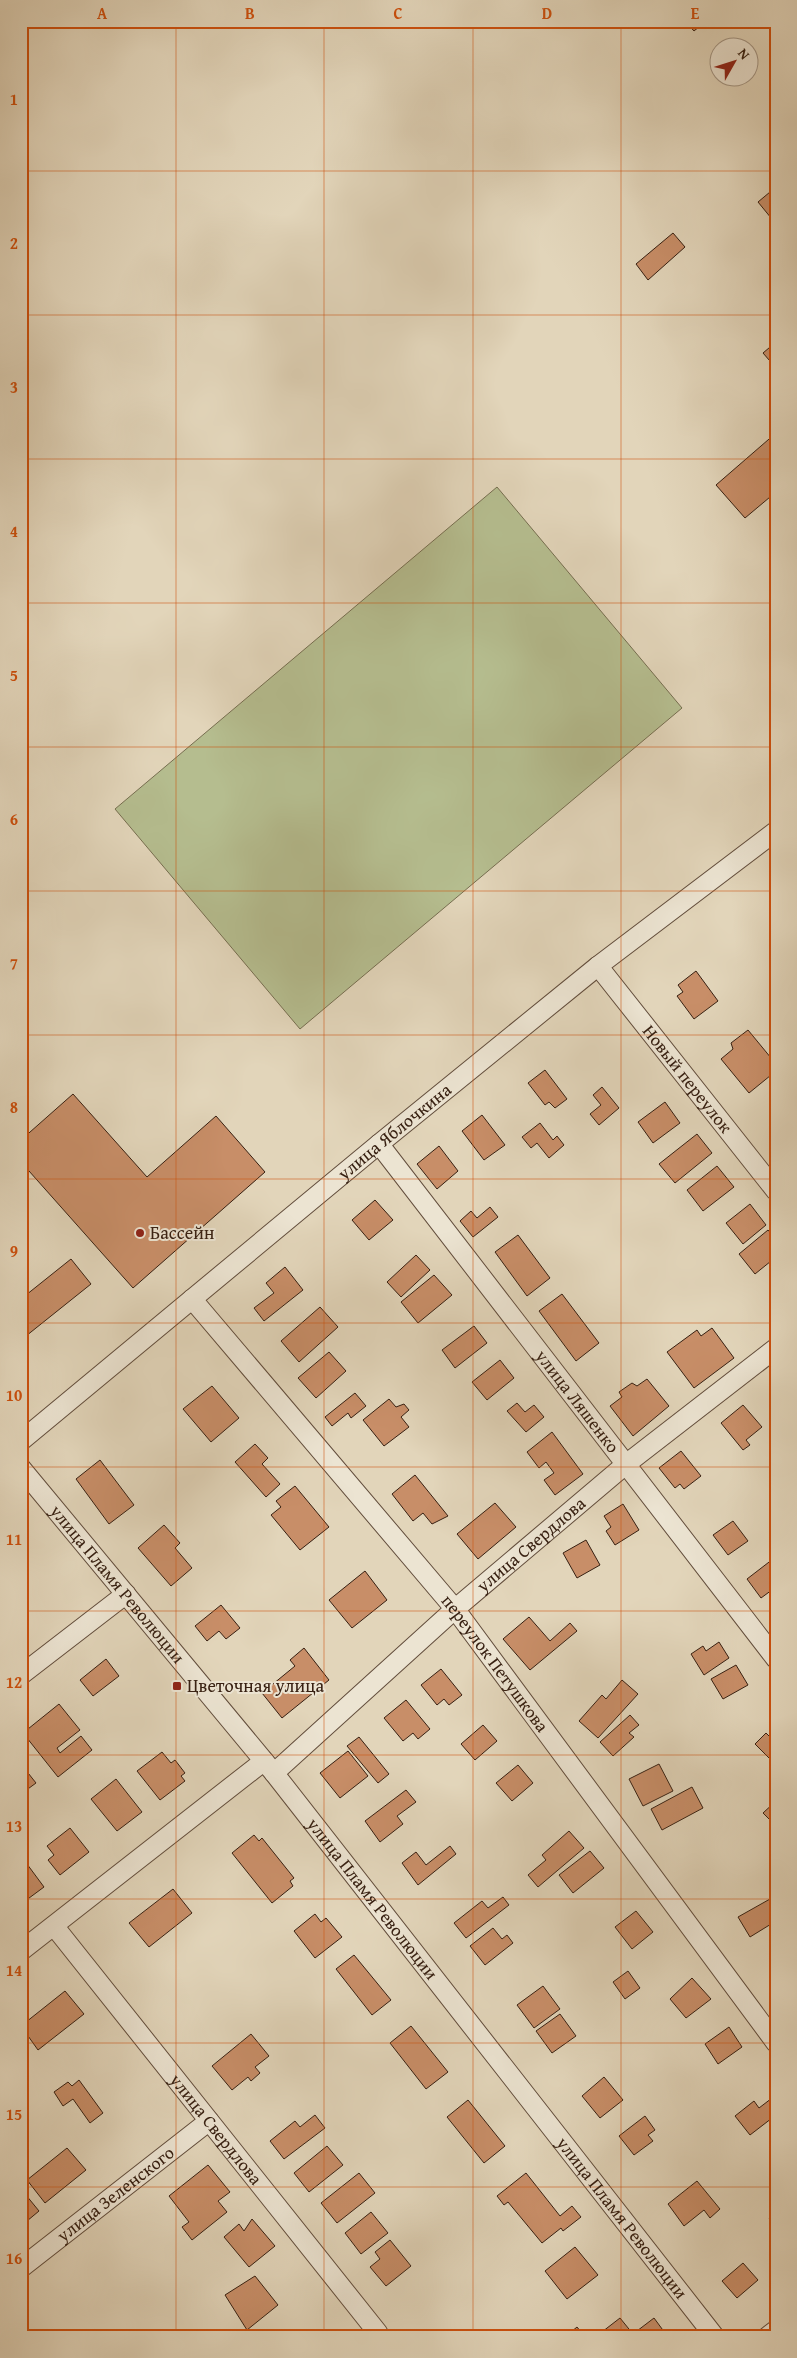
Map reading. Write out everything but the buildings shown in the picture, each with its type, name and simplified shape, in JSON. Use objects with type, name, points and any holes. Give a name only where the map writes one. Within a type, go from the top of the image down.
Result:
[{"type":"street","name":"улица Яблочкина","points":[[21,1441],[379,1144],[598,966],[776,831]]},
{"type":"street","name":"Новый переулок","points":[[598,966],[776,1190]]},
{"type":"street","name":"улица Ляшенко","points":[[379,1144],[776,1659]]},
{"type":"street","name":"переулок Петушкова","points":[[192,1299],[455,1609],[776,2043]]},
{"type":"street","name":"улица Свердлова","points":[[21,1951],[269,1767],[625,1465],[776,1348]]},
{"type":"street","name":"улица Пламя Революции","points":[[21,1468],[269,1767],[715,2337]]},
{"type":"street","points":[[21,1675],[126,1594]]},
{"type":"street","name":"улица Свердлова","points":[[54,1926],[376,2335]]},
{"type":"street","name":"улица Зеленского","points":[[21,2268],[209,2121]]},
{"type":"street","points":[[767,2337],[776,2330]]},
{"type":"green space","points":[[497,487],[682,708],[300,1029],[115,809]]},
{"type":"place","name":"Бассейн","points":[[140,1233]]},
{"type":"place","name":"Цветочная улица","points":[[177,1686]]}]
